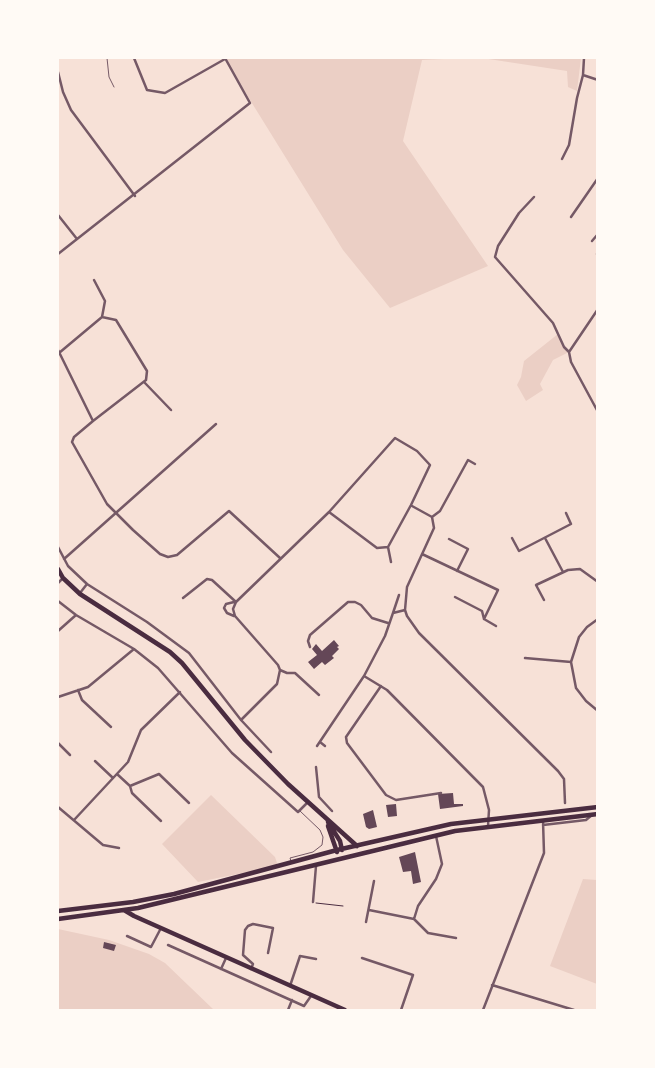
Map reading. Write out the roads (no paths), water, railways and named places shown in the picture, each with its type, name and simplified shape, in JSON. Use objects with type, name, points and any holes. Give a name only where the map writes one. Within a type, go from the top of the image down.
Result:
[{"type":"main road","points":[[58,570],[63,578],[80,594],[170,652],[182,663],[241,736],[308,802],[357,846]]},
{"type":"main road","points":[[58,911],[133,902],[291,864],[339,850],[452,824],[490,818],[598,807]]},
{"type":"main road","points":[[58,919],[138,908],[456,831],[488,826],[543,822],[595,814]]},
{"type":"main road","points":[[324,817],[339,850],[340,858]]},
{"type":"main road","points":[[133,902],[138,908],[142,919]]},
{"type":"main road","points":[[124,910],[226,958],[345,1010]]},
{"type":"street","points":[[58,254],[135,196],[250,103],[225,58],[165,93],[147,90],[134,58]]},
{"type":"street","points":[[562,159],[569,145],[583,75],[584,58]]},
{"type":"street","points":[[58,72],[63,92],[71,110],[135,196]]},
{"type":"street","points":[[583,75],[598,80]]},
{"type":"street","points":[[571,217],[598,178]]},
{"type":"street","points":[[534,197],[519,213],[498,246],[495,256],[549,317],[564,347],[570,352]]},
{"type":"street","points":[[58,215],[77,239]]},
{"type":"street","points":[[592,241],[598,234]]},
{"type":"street","points":[[93,421],[58,352],[102,317],[105,301],[94,280]]},
{"type":"street","points":[[598,309],[570,352],[569,358],[598,412]]},
{"type":"street","points":[[102,317],[116,320],[147,371],[144,382],[93,421],[74,437],[72,442],[107,504],[160,554],[168,557],[177,555],[229,511],[280,558]]},
{"type":"street","points":[[144,382],[171,410]]},
{"type":"street","points":[[64,559],[114,512],[216,424]]},
{"type":"street","points":[[68,434],[74,437]]},
{"type":"street","points":[[241,720],[277,684],[280,670],[278,665],[235,616],[233,608],[236,602],[329,512],[395,438],[417,450],[430,465],[412,506],[388,547],[391,562]]},
{"type":"street","points":[[432,517],[440,511],[468,460],[475,464]]},
{"type":"street","points":[[412,506],[432,517]]},
{"type":"street","points":[[329,512],[377,548],[388,547]]},
{"type":"street","points":[[512,538],[519,551],[571,524],[566,512]]},
{"type":"street","points":[[432,517],[434,528],[408,587],[405,610],[419,634],[558,770],[564,779],[566,803]]},
{"type":"street","points":[[545,538],[563,572]]},
{"type":"street","points":[[449,539],[468,549],[457,571]]},
{"type":"street","points":[[58,547],[64,559],[87,584],[147,622],[189,653],[241,720],[271,752]]},
{"type":"street","points":[[422,554],[498,590],[484,619]]},
{"type":"street","points":[[544,600],[536,585],[572,568],[580,569],[598,582]]},
{"type":"street","points":[[58,583],[63,578]]},
{"type":"street","points":[[183,598],[207,579],[212,580],[236,602]]},
{"type":"street","points":[[80,594],[87,584]]},
{"type":"street","points":[[317,746],[364,676],[389,624],[399,595]]},
{"type":"street","points":[[455,597],[482,611],[484,619],[496,626]]},
{"type":"street","points":[[58,601],[76,615],[134,649],[158,668],[232,753],[298,812],[308,802]]},
{"type":"street","points":[[235,616],[227,613],[224,608],[231,601],[236,602]]},
{"type":"street","points":[[310,647],[310,635],[348,602],[362,605],[372,618],[389,624]]},
{"type":"street","points":[[393,613],[405,610]]},
{"type":"street","points":[[58,631],[76,615]]},
{"type":"street","points":[[598,619],[587,627],[579,637],[571,662],[576,688],[586,701],[598,711]]},
{"type":"street","points":[[58,698],[94,683],[134,649]]},
{"type":"street","points":[[525,658],[571,662]]},
{"type":"street","points":[[280,670],[287,673],[295,673],[319,695]]},
{"type":"street","points":[[364,676],[381,686],[483,787],[487,795],[490,818],[488,826]]},
{"type":"street","points":[[381,686],[345,740],[386,795],[396,800],[441,793]]},
{"type":"street","points":[[78,690],[82,700],[111,727]]},
{"type":"street","points":[[74,820],[128,762],[141,730],[180,692]]},
{"type":"street","points":[[320,742],[325,746]]},
{"type":"street","points":[[58,743],[70,755]]},
{"type":"street","points":[[95,761],[113,778]]},
{"type":"street","points":[[316,768],[318,793],[325,805],[332,811]]},
{"type":"street","points":[[117,774],[130,786],[132,793],[161,821]]},
{"type":"street","points":[[130,786],[158,774],[189,803]]},
{"type":"street","points":[[318,811],[325,805]]},
{"type":"street","points":[[58,807],[103,845],[119,848]]},
{"type":"street","points":[[483,1010],[544,853],[543,822]]},
{"type":"street","points":[[452,824],[456,831]]},
{"type":"street","points":[[414,919],[418,906],[436,879],[442,864],[436,836]]},
{"type":"street","points":[[312,902],[316,864]]},
{"type":"street","points":[[366,922],[374,881]]},
{"type":"street","points":[[368,910],[414,919],[428,933],[456,938]]},
{"type":"street","points":[[252,969],[253,964],[242,954],[245,930],[248,926],[253,924],[273,928],[268,953]]},
{"type":"street","points":[[127,936],[151,947],[161,928]]},
{"type":"street","points":[[168,945],[306,1006],[311,996]]},
{"type":"street","points":[[290,986],[300,956],[316,959]]},
{"type":"street","points":[[221,969],[226,958]]},
{"type":"street","points":[[362,958],[413,975],[400,1010]]},
{"type":"street","points":[[492,986],[574,1010]]},
{"type":"street","points":[[288,1010],[292,1000]]},
{"type":"lane","points":[[107,58],[109,77],[114,87]]},
{"type":"lane","points":[[291,864],[290,858],[313,852],[322,845],[320,830],[300,811]]}]
